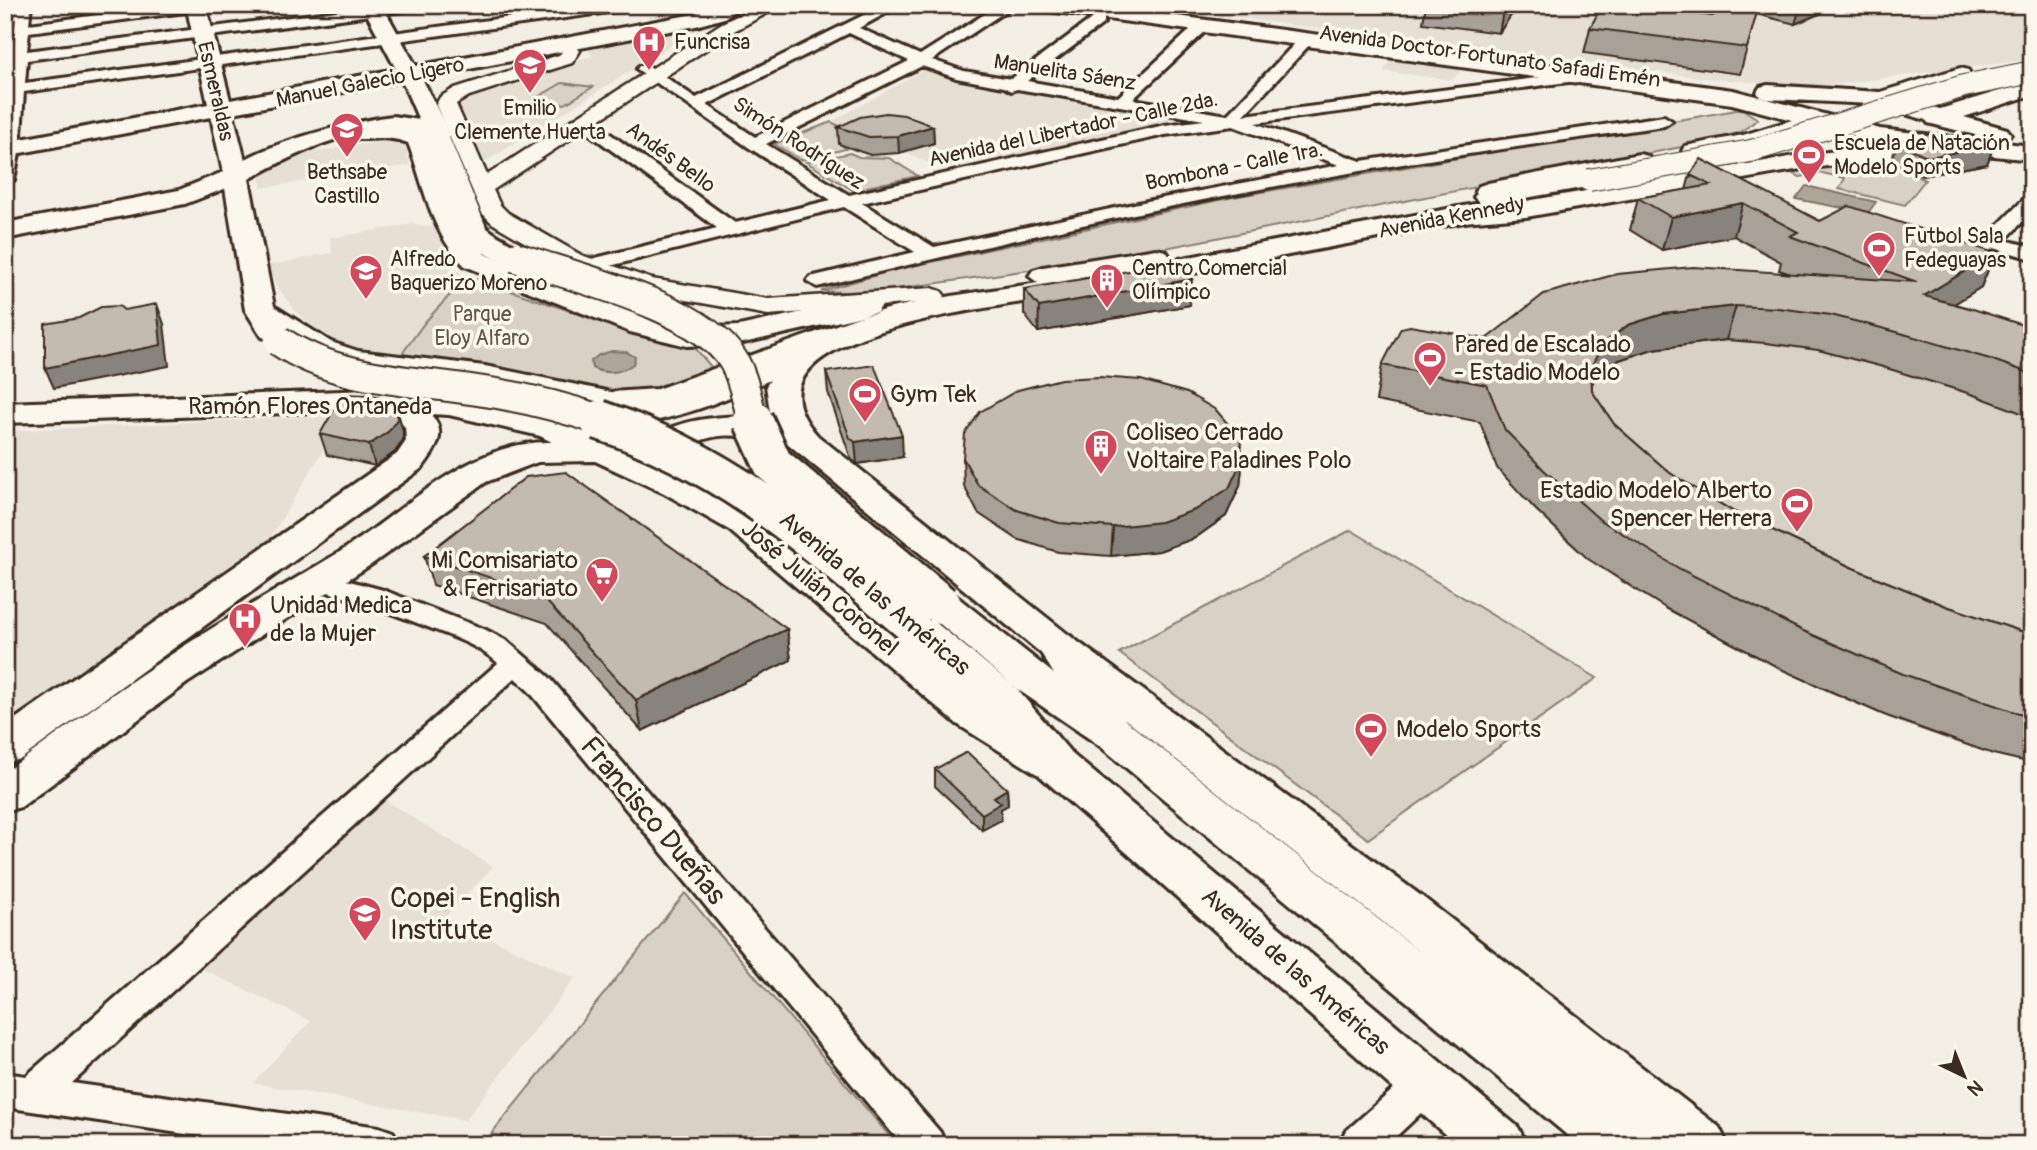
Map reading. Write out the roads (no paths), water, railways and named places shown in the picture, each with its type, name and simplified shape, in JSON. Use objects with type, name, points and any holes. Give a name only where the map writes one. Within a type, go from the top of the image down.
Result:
[{"type":"main road","name":"Manuel Galecio Ligero","points":[[9,149],[410,75],[553,31],[676,24],[709,17],[733,5]]},
{"type":"main road","name":"Avenida Doctor Fortunato Safadi Emén","points":[[1049,5],[1576,77],[1731,94],[1852,94],[1943,116],[1994,143]]},
{"type":"main road","name":"Esmeraldas","points":[[200,6],[202,33],[236,176]]},
{"type":"main road","name":"Avenida de las Américas","points":[[374,8],[410,75],[440,140],[479,237],[515,257],[672,312],[710,334],[725,347],[733,361],[758,437],[773,464],[822,507],[926,613],[1056,765],[1498,1145]]},
{"type":"main road","name":"Avenida Doctor Fortunato Safadi Emén","points":[[1099,13],[1731,94],[1879,136],[1994,143]]},
{"type":"main road","points":[[1817,93],[2032,64]]},
{"type":"main road","name":"Avenida Kennedy","points":[[1596,185],[1751,151],[1964,86],[2032,72]]},
{"type":"main road","points":[[1454,209],[1574,172],[1719,147],[1769,135],[1960,75]]},
{"type":"main road","name":"Avenida Kennedy","points":[[326,137],[374,129],[392,129],[412,134],[420,142],[451,234],[465,253],[488,267],[656,331],[687,337],[720,337],[932,296],[1774,157],[1983,91],[2032,80]]},
{"type":"main road","points":[[1925,85],[1920,89],[1920,93],[1938,102],[1980,102]]},
{"type":"main road","points":[[1812,159],[1980,102],[2032,88]]},
{"type":"main road","points":[[1994,143],[1985,122],[2012,96],[2032,88]]},
{"type":"main road","points":[[1719,147],[1745,138],[1763,127],[1769,119],[1768,112],[1731,94]]},
{"type":"main road","points":[[5,231],[185,196],[236,176],[273,156],[326,137],[366,127],[398,124],[427,128],[478,180],[469,216]]},
{"type":"main road","points":[[2032,142],[1954,130],[1940,133],[1950,139],[1994,143],[2032,153]]},
{"type":"main road","points":[[1769,135],[1799,134],[1828,142],[1831,148],[1812,159]]},
{"type":"main road","points":[[1454,209],[1525,209],[1812,159],[2032,142]]},
{"type":"main road","name":"Avenida de las Américas","points":[[236,176],[260,310],[279,341],[303,357],[333,368],[521,398],[590,416],[690,458],[754,495],[926,613],[1116,735],[1541,1049],[1699,1145]]},
{"type":"main road","name":"Avenida Kennedy","points":[[850,330],[891,317],[1165,270],[1454,209]]},
{"type":"main road","points":[[260,310],[320,349],[354,360],[485,376],[611,402],[661,398],[850,330]]},
{"type":"main road","points":[[521,420],[579,420],[666,410],[713,394],[850,330]]},
{"type":"main road","points":[[806,443],[784,413],[781,396],[783,384],[801,358],[850,330]]},
{"type":"main road","points":[[5,748],[410,461],[423,441],[422,424],[416,416],[393,404],[369,400]]},
{"type":"main road","name":"Ramón Flores Ontaneda","points":[[5,413],[369,400],[449,405],[551,429],[607,454]]},
{"type":"main road","points":[[677,485],[660,466],[661,452],[669,444],[692,432],[727,426],[762,426],[806,443]]},
{"type":"main road","name":"Avenida de las Américas","points":[[806,443],[1056,645],[1402,909],[1541,1049],[1622,1145]]},
{"type":"main road","points":[[5,795],[172,673],[359,556],[459,484],[494,465],[538,452],[607,454]]},
{"type":"main road","name":"José Julián Coronel","points":[[607,454],[720,507],[762,537],[972,714],[1056,765]]},
{"type":"main road","points":[[1056,645],[1116,735]]},
{"type":"street","points":[[5,180],[13,57],[22,28],[24,5]]},
{"type":"street","points":[[13,57],[374,8],[417,5]]},
{"type":"street","points":[[530,5],[571,51],[566,59],[462,92],[447,101],[446,105],[490,208],[500,218],[533,239],[586,266],[647,286],[768,307],[932,296]]},
{"type":"street","points":[[11,89],[388,37],[553,31],[631,5]]},
{"type":"street","points":[[478,180],[649,72],[733,24],[774,5]]},
{"type":"street","points":[[696,104],[895,5]]},
{"type":"street","points":[[754,144],[921,61],[1009,5]]},
{"type":"street","points":[[5,31],[200,6]]},
{"type":"street","points":[[1011,86],[1099,13]]},
{"type":"street","points":[[478,180],[582,121],[707,29],[700,25],[676,24]]},
{"type":"street","points":[[1121,102],[1204,25]]},
{"type":"street","name":"Manuelita Sáenz","points":[[850,29],[921,61],[961,75],[1011,86],[1231,120],[1359,166]]},
{"type":"street","points":[[1231,120],[1307,39]]},
{"type":"street","name":"Simón Rodríguez","points":[[649,72],[754,144],[930,253]]},
{"type":"street","name":"Avenida del Libertador - Calle 2da.","points":[[586,266],[847,201],[1098,143],[1231,120],[1576,77]]},
{"type":"street","name":"Andés Bello","points":[[582,121],[732,230]]},
{"type":"street","name":"Bombona - Calle 1ra.","points":[[817,281],[930,253],[1153,205],[1359,166],[1664,121]]},
{"type":"street","points":[[1954,264],[1992,242],[2032,201]]},
{"type":"street","points":[[1992,242],[2032,253]]},
{"type":"street","name":"Francisco Dueñas","points":[[320,581],[374,596],[474,635],[497,647],[516,662],[539,684],[926,1145]]},
{"type":"street","points":[[19,1092],[516,662]]},
{"type":"street","points":[[1359,1145],[1427,1083]]},
{"type":"street","points":[[19,1092],[356,1143]]},
{"type":"place","name":"Funcrisa","points":[[649,72]]},
{"type":"place","name":"Emilio Clemente Huerta","points":[[530,95]]},
{"type":"place","name":"Bethsabe Castillo","points":[[347,159]]},
{"type":"place","name":"Escuela de Natación Modelo Sports","points":[[1809,185]]},
{"type":"place","name":"Futbol Sala Fedeguayas","points":[[1879,278]]},
{"type":"place","name":"Alfredo Baquerizo Moreno","points":[[366,301]]},
{"type":"place","name":"Centro Comercial Olímpico","points":[[1107,310]]},
{"type":"place","name":"Pared de Escalado - Estadio Modelo","points":[[1430,388]]},
{"type":"place","name":"Gym Tek","points":[[865,424]]},
{"type":"place","name":"Coliseo Cerrado Voltaire Paladines Polo","points":[[1101,476]]},
{"type":"place","name":"Estadio Modelo Alberto Spencer Herrera","points":[[1797,534]]},
{"type":"place","name":"Mi Comisariato & Ferrisariato","points":[[602,604]]},
{"type":"place","name":"Unidad Medica de la Mujer","points":[[245,649]]},
{"type":"place","name":"Modelo Sports","points":[[1371,759]]},
{"type":"place","name":"Copei - English Institute","points":[[365,943]]},
{"type":"park label","name":"Parque Eloy Alfaro","points":[[482,326]]}]
